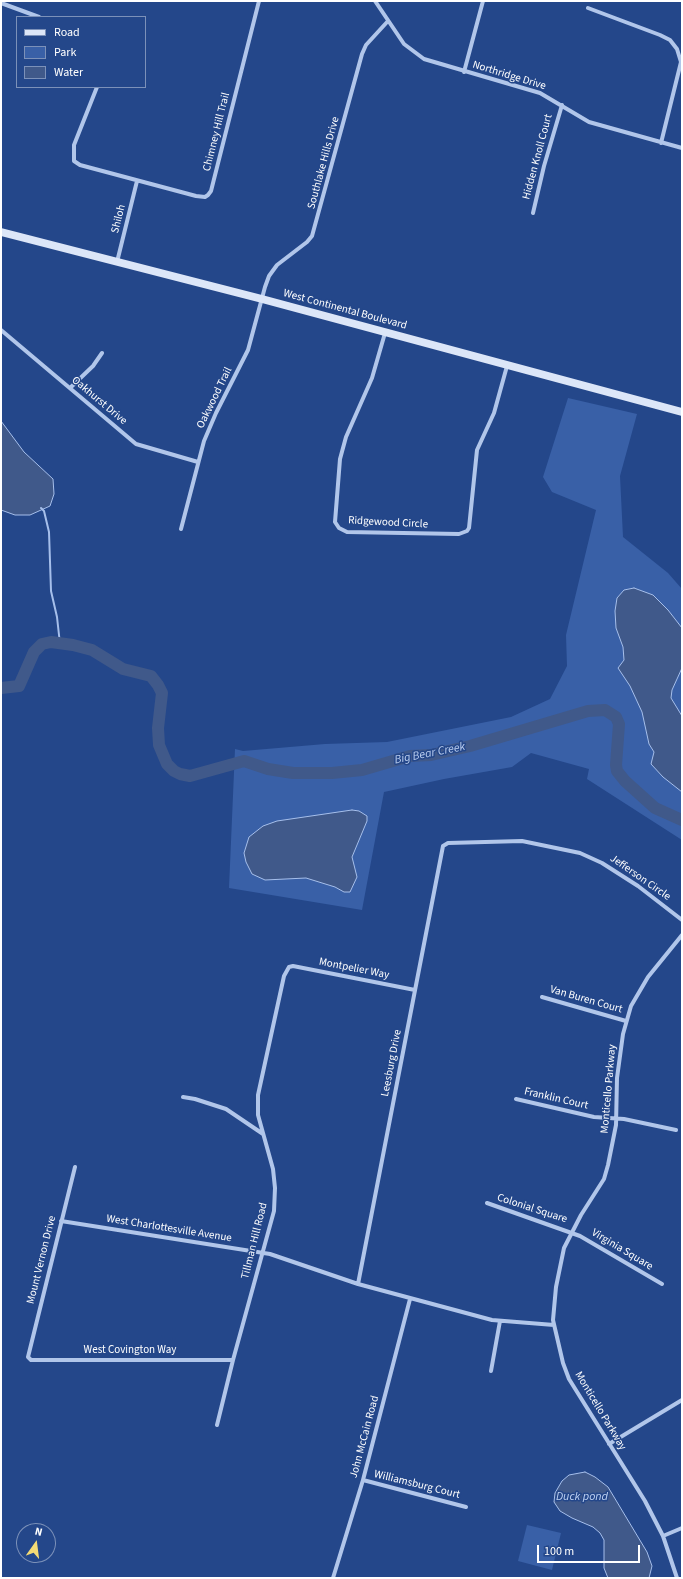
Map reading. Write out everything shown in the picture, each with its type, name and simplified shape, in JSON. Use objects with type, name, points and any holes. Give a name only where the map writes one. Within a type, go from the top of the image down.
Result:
[{"type":"main road","name":"West Continental Boulevard","points":[[1,232],[262,299],[682,412]]},
{"type":"street","name":"Chimney Hill Trail","points":[[137,181],[196,196],[205,197],[211,191],[259,1]]},
{"type":"street","name":"Northridge Drive","points":[[374,1],[404,44],[415,54],[436,64],[540,93],[589,122],[682,148]]},
{"type":"street","points":[[464,72],[483,1]]},
{"type":"street","points":[[1,3],[37,16]]},
{"type":"street","points":[[588,8],[660,35],[670,40],[677,48],[681,62],[661,143]]},
{"type":"street","name":"Southlake Hills Drive","points":[[262,299],[269,276],[277,265],[308,242],[312,236],[362,54],[366,45],[388,21]]},
{"type":"street","points":[[97,88],[74,145],[74,161],[80,165],[137,181]]},
{"type":"street","name":"Hidden Knoll Court","points":[[533,213],[544,166],[562,105]]},
{"type":"street","name":"Shiloh","points":[[117,262],[137,181]]},
{"type":"street","name":"Oakwood Trail","points":[[181,529],[204,441],[216,413],[248,350],[262,299]]},
{"type":"street","name":"Oakhurst Drive","points":[[1,330],[136,444],[198,462]]},
{"type":"street","name":"Ridgewood Circle","points":[[385,333],[372,378],[346,437],[341,454],[335,522],[339,528],[347,532],[459,534],[467,531],[469,528],[477,450],[494,413],[507,366]]},
{"type":"street","points":[[70,388],[93,366],[102,353]]},
{"type":"street","name":"Jefferson Circle","points":[[443,846],[448,843],[522,841],[580,853],[602,862],[638,886],[682,920]]},
{"type":"street","name":"Leesburg Drive","points":[[358,1284],[443,846]]},
{"type":"street","name":"Monticello Parkway","points":[[677,1578],[663,1536],[645,1501],[569,1379],[562,1363],[554,1325],[556,1287],[564,1248],[604,1179],[616,1118],[618,1078],[626,1021],[631,1006],[648,977],[682,935]]},
{"type":"street","name":"Montpelier Way","points":[[289,967],[293,966],[415,990]]},
{"type":"street","name":"Tillman Hill Road","points":[[218,1425],[233,1360],[274,1211],[275,1188],[272,1169],[258,1114],[258,1095],[282,984],[289,967]]},
{"type":"street","name":"Van Buren Court","points":[[542,997],[626,1021]]},
{"type":"street","points":[[183,1098],[195,1099],[226,1109],[263,1134]]},
{"type":"street","name":"Franklin Court","points":[[516,1098],[594,1117],[616,1118],[676,1130]]},
{"type":"street","name":"Mount Vernon Drive","points":[[28,1357],[75,1168]]},
{"type":"street","name":"Colonial Square","points":[[487,1203],[572,1232]]},
{"type":"street","name":"West Charlottesville Avenue","points":[[61,1221],[262,1253],[410,1299],[500,1321],[554,1325]]},
{"type":"street","name":"Virginia Square","points":[[572,1232],[662,1284]]},
{"type":"street","name":"John McCain Road","points":[[333,1578],[363,1480],[410,1299]]},
{"type":"street","points":[[491,1371],[500,1321]]},
{"type":"street","name":"West Covington Way","points":[[28,1357],[30,1360],[233,1360]]},
{"type":"street","points":[[609,1444],[682,1400]]},
{"type":"street","name":"Williamsburg Court","points":[[363,1480],[466,1506]]},
{"type":"street","points":[[663,1536],[682,1528]]},
{"type":"green space","points":[[568,398],[637,414],[620,476],[623,537],[668,573],[682,589],[682,840],[587,779],[589,769],[531,753],[512,767],[444,779],[384,792],[362,910],[229,888],[235,749],[243,751],[325,744],[387,742],[511,717],[550,699],[567,666],[566,635],[596,510],[552,492],[543,477]]},
{"type":"green space","points":[[527,1525],[561,1533],[552,1570],[518,1561]]},
{"type":"water","points":[[1,421],[24,452],[53,479],[54,494],[50,506],[30,515],[15,515],[1,510]]},
{"type":"water","points":[[634,588],[653,595],[668,610],[682,628],[682,668],[672,690],[671,698],[682,716],[682,792],[663,777],[651,764],[654,752],[649,744],[642,712],[630,686],[618,668],[624,660],[623,647],[616,628],[615,611],[617,598],[624,590]]},
{"type":"water","points":[[352,810],[359,811],[367,816],[367,821],[352,857],[357,877],[350,892],[344,892],[335,887],[306,878],[265,880],[252,874],[246,862],[244,853],[249,837],[263,826],[277,821]]},
{"type":"water","name":"Duck pond","points":[[585,1472],[595,1477],[608,1487],[647,1552],[652,1566],[649,1578],[608,1578],[604,1568],[604,1540],[600,1533],[593,1527],[560,1511],[554,1502],[555,1493],[562,1481],[569,1475]]},
{"type":"waterway","points":[[41,508],[44,511],[49,532],[51,591],[57,617],[60,644]]},
{"type":"waterway","name":"Big Bear Creek","points":[[1,688],[19,686],[34,652],[42,644],[51,642],[73,645],[92,650],[123,669],[151,676],[162,693],[158,728],[159,745],[167,764],[174,771],[190,776],[244,761],[268,769],[293,773],[332,773],[362,770],[410,756],[431,755],[470,746],[588,711],[605,710],[616,717],[619,724],[616,765],[617,771],[625,781],[655,808],[682,820]]}]
